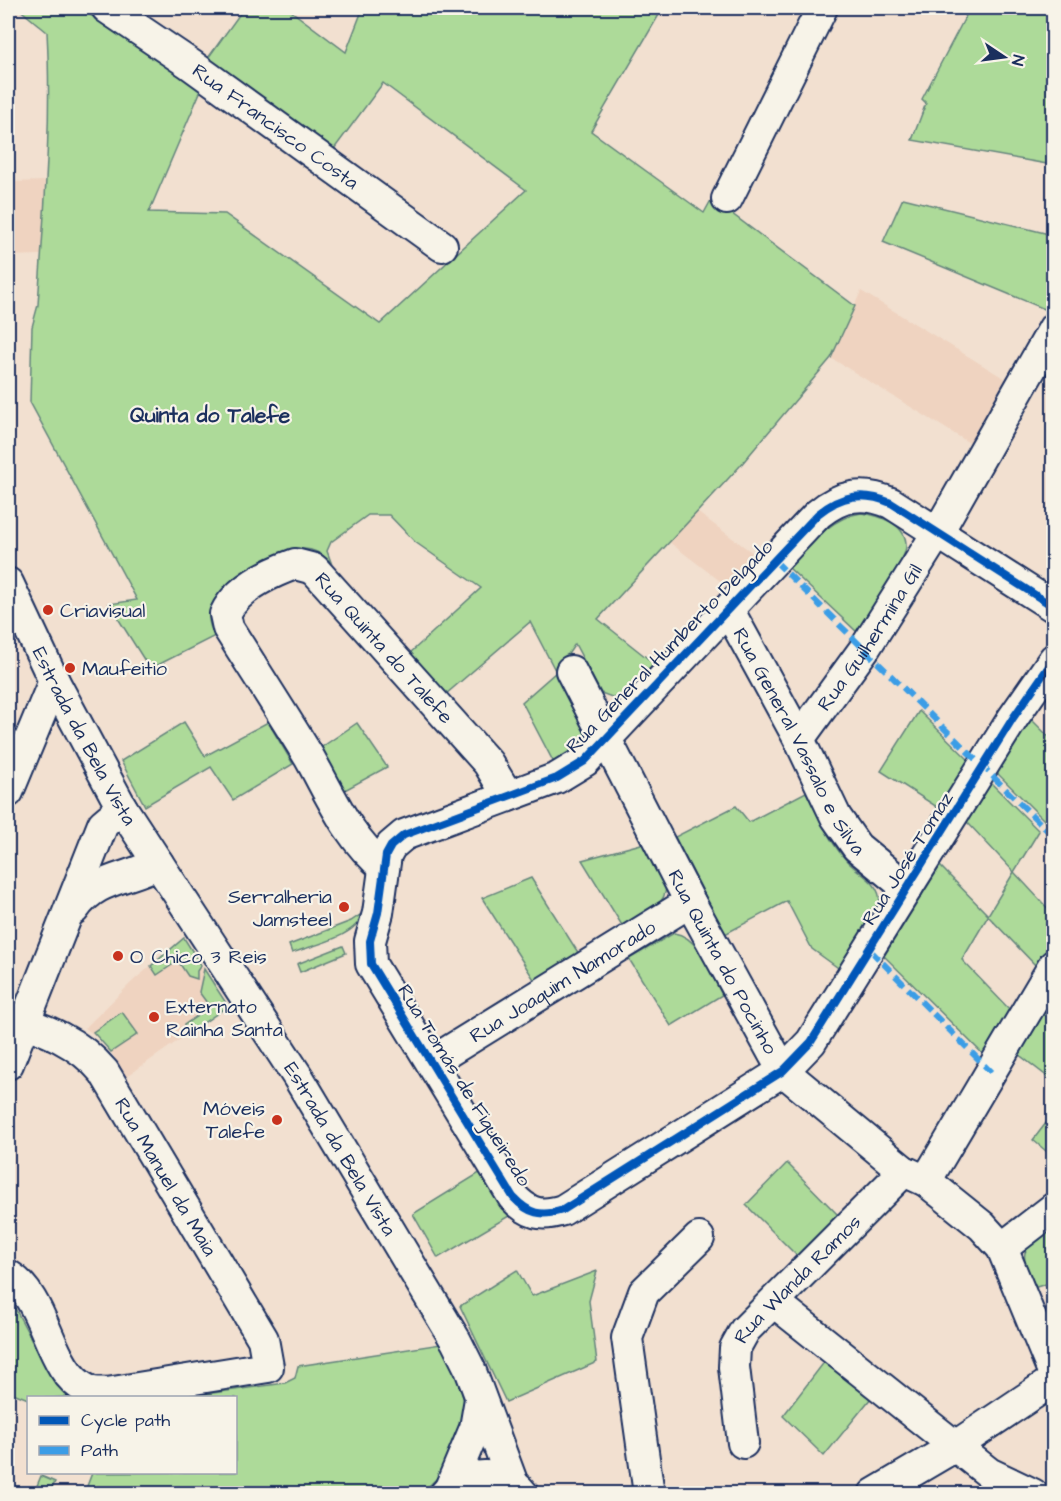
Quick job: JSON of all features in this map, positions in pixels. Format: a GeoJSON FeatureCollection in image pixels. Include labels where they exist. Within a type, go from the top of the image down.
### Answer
{"type":"FeatureCollection","features":[{"type":"Feature","properties":{"kind":"street","name":"Rua Francisco Costa"},"geometry":{"type":"LineString","coordinates":[[107,8],[190,64],[442,246]]}},
{"type":"Feature","properties":{"kind":"street"},"geometry":{"type":"LineString","coordinates":[[726,199],[822,8]]}},
{"type":"Feature","properties":{"kind":"street"},"geometry":{"type":"LineString","coordinates":[[938,532],[1053,328]]}},
{"type":"Feature","properties":{"kind":"street","name":"Rua General Humberto Delgado"},"geometry":{"type":"LineString","coordinates":[[381,896],[384,867],[391,846],[404,835],[557,778],[585,761],[818,514],[833,502],[848,497],[877,497],[938,532],[1053,607]]}},
{"type":"Feature","properties":{"kind":"street","name":"Rua Guilhermina Gil"},"geometry":{"type":"LineString","coordinates":[[799,739],[865,648],[938,532]]}},
{"type":"Feature","properties":{"kind":"street","name":"Rua Quinta do Talefe"},"geometry":{"type":"LineString","coordinates":[[384,867],[359,845],[350,832],[308,756],[228,628],[225,614],[235,598],[244,590],[295,564],[314,569],[488,763],[508,796]]}},
{"type":"Feature","properties":{"kind":"street","name":"Estrada da Bela Vista"},"geometry":{"type":"LineString","coordinates":[[9,589],[54,681],[122,808],[304,1087],[456,1341],[470,1368],[480,1399],[518,1489]]}},
{"type":"Feature","properties":{"kind":"street","name":"Rua General Vassalo e Silva"},"geometry":{"type":"LineString","coordinates":[[729,610],[799,739],[836,817],[857,847],[907,888]]}},
{"type":"Feature","properties":{"kind":"street","name":"Rua José Tomaz"},"geometry":{"type":"LineString","coordinates":[[783,1071],[822,1026],[1053,659]]}},
{"type":"Feature","properties":{"kind":"street","name":"Rua Quinta do Pocinho"},"geometry":{"type":"LineString","coordinates":[[571,671],[690,902],[783,1071],[982,1226],[1002,1248],[1053,1374]]}},
{"type":"Feature","properties":{"kind":"street"},"geometry":{"type":"LineString","coordinates":[[8,792],[54,681]]}},
{"type":"Feature","properties":{"kind":"street"},"geometry":{"type":"LineString","coordinates":[[8,1064],[16,1019],[64,924],[103,824],[122,808]]}},
{"type":"Feature","properties":{"kind":"street"},"geometry":{"type":"LineString","coordinates":[[93,847],[99,869],[112,880]]}},
{"type":"Feature","properties":{"kind":"street"},"geometry":{"type":"LineString","coordinates":[[64,924],[82,898],[98,885],[139,873],[158,863]]}},
{"type":"Feature","properties":{"kind":"street","name":"Rua Tomás de Figueiredo"},"geometry":{"type":"LineString","coordinates":[[381,896],[370,941],[371,964],[433,1061],[513,1197],[534,1214],[548,1215],[563,1210],[783,1071]]}},
{"type":"Feature","properties":{"kind":"street","name":"Rua Joaquim Namorado"},"geometry":{"type":"LineString","coordinates":[[433,1061],[690,902]]}},
{"type":"Feature","properties":{"kind":"street","name":"Rua Wanda Ramos"},"geometry":{"type":"LineString","coordinates":[[743,1443],[734,1367],[735,1348],[745,1329],[915,1176],[1051,976]]}},
{"type":"Feature","properties":{"kind":"street","name":"Rua Manuel da Maia"},"geometry":{"type":"LineString","coordinates":[[8,1275],[28,1294],[64,1366],[75,1381],[89,1391],[106,1393],[268,1368],[263,1339],[104,1072],[90,1056],[73,1043],[16,1019]]}},
{"type":"Feature","properties":{"kind":"street"},"geometry":{"type":"LineString","coordinates":[[1002,1248],[1053,1208]]}},
{"type":"Feature","properties":{"kind":"street"},"geometry":{"type":"LineString","coordinates":[[649,1494],[627,1338],[644,1292],[699,1238]]}},
{"type":"Feature","properties":{"kind":"street"},"geometry":{"type":"LineString","coordinates":[[774,1302],[989,1473],[1034,1494]]}},
{"type":"Feature","properties":{"kind":"street"},"geometry":{"type":"LineString","coordinates":[[874,1494],[954,1447],[1053,1380]]}},
{"type":"Feature","properties":{"kind":"street"},"geometry":{"type":"LineString","coordinates":[[448,1491],[476,1428],[480,1399]]}},
{"type":"Feature","properties":{"kind":"street"},"geometry":{"type":"LineString","coordinates":[[448,1491],[465,1479],[481,1475],[497,1477],[518,1489]]}},
{"type":"Feature","properties":{"kind":"shaded area"},"geometry":{"type":"Polygon","coordinates":[[[47,181],[41,255],[8,256],[8,182],[47,181]]]}},
{"type":"Feature","properties":{"kind":"shaded area"},"geometry":{"type":"Polygon","coordinates":[[[861,291],[1007,380],[971,444],[831,358],[861,291]]]}},
{"type":"Feature","properties":{"kind":"shaded area"},"geometry":{"type":"Polygon","coordinates":[[[697,512],[757,556],[728,587],[669,542],[697,512]]]}},
{"type":"Feature","properties":{"kind":"shaded area","name":"Externato Rainha Santa"},"geometry":{"type":"Polygon","coordinates":[[[184,938],[228,1006],[126,1077],[107,1045],[85,1028],[134,980],[184,938]]]}},
{"type":"Feature","properties":{"kind":"green space"},"geometry":{"type":"Polygon","coordinates":[[[18,8],[80,8],[201,90],[149,212],[225,214],[380,324],[526,190],[383,83],[334,149],[208,58],[244,8],[287,8],[346,52],[363,8],[663,8],[591,131],[704,213],[710,202],[732,214],[855,306],[831,358],[740,466],[598,619],[656,665],[632,690],[617,699],[601,693],[575,644],[556,672],[530,622],[446,694],[410,653],[481,588],[415,542],[389,515],[368,515],[331,542],[327,551],[331,562],[314,551],[306,549],[292,551],[231,585],[213,602],[209,612],[209,623],[215,636],[150,669],[109,604],[137,600],[30,402],[32,327],[38,305],[45,202],[48,134],[47,32],[18,8]]]}},
{"type":"Feature","properties":{"kind":"green space"},"geometry":{"type":"Polygon","coordinates":[[[970,8],[1008,8],[1015,12],[1019,8],[1053,8],[1053,165],[912,140],[926,103],[922,99],[970,8]]]}},
{"type":"Feature","properties":{"kind":"green space"},"geometry":{"type":"Polygon","coordinates":[[[903,198],[1053,235],[1053,298],[1047,310],[883,242],[903,198]]]}},
{"type":"Feature","properties":{"kind":"green space"},"geometry":{"type":"Polygon","coordinates":[[[861,513],[876,516],[897,526],[905,538],[906,546],[900,564],[857,632],[789,568],[821,534],[839,520],[861,513]]]}},
{"type":"Feature","properties":{"kind":"green space"},"geometry":{"type":"Polygon","coordinates":[[[556,672],[589,735],[567,757],[554,763],[522,702],[556,672]]]}},
{"type":"Feature","properties":{"kind":"green space"},"geometry":{"type":"Polygon","coordinates":[[[919,711],[970,761],[940,809],[881,771],[919,711]]]}},
{"type":"Feature","properties":{"kind":"green space"},"geometry":{"type":"Polygon","coordinates":[[[1031,719],[1053,741],[1053,829],[997,773],[1031,719]]]}},
{"type":"Feature","properties":{"kind":"green space"},"geometry":{"type":"Polygon","coordinates":[[[184,722],[205,756],[268,722],[293,764],[233,800],[211,767],[145,806],[121,761],[184,722]]]}},
{"type":"Feature","properties":{"kind":"green space"},"geometry":{"type":"Polygon","coordinates":[[[357,723],[387,767],[343,791],[319,749],[357,723]]]}},
{"type":"Feature","properties":{"kind":"green space"},"geometry":{"type":"Polygon","coordinates":[[[991,783],[1039,831],[1014,872],[967,822],[991,783]]]}},
{"type":"Feature","properties":{"kind":"green space"},"geometry":{"type":"Polygon","coordinates":[[[806,792],[835,845],[847,861],[873,884],[879,895],[880,903],[841,970],[812,949],[787,901],[725,934],[675,837],[736,806],[749,822],[806,792]]]}},
{"type":"Feature","properties":{"kind":"green space"},"geometry":{"type":"Polygon","coordinates":[[[645,843],[666,886],[665,894],[651,911],[623,927],[582,860],[645,843]]]}},
{"type":"Feature","properties":{"kind":"green space"},"geometry":{"type":"Polygon","coordinates":[[[940,866],[988,915],[1014,872],[1053,914],[1054,944],[1039,969],[988,916],[962,960],[1013,1013],[987,1058],[884,956],[940,866]]]}},
{"type":"Feature","properties":{"kind":"green space"},"geometry":{"type":"Polygon","coordinates":[[[531,878],[579,954],[535,981],[482,898],[531,878]]]}},
{"type":"Feature","properties":{"kind":"green space"},"geometry":{"type":"Polygon","coordinates":[[[363,913],[359,921],[343,934],[292,953],[289,945],[351,921],[363,913]]]}},
{"type":"Feature","properties":{"kind":"green space"},"geometry":{"type":"Polygon","coordinates":[[[674,933],[691,941],[703,957],[722,995],[671,1026],[629,959],[674,933]]]}},
{"type":"Feature","properties":{"kind":"green space"},"geometry":{"type":"Polygon","coordinates":[[[184,938],[201,965],[197,971],[197,979],[188,976],[178,961],[157,975],[151,966],[184,938]]]}},
{"type":"Feature","properties":{"kind":"green space"},"geometry":{"type":"Polygon","coordinates":[[[343,946],[346,953],[300,972],[297,964],[343,946]]]}},
{"type":"Feature","properties":{"kind":"green space"},"geometry":{"type":"Polygon","coordinates":[[[204,969],[228,1006],[189,1033],[184,1025],[210,1007],[199,992],[204,969]]]}},
{"type":"Feature","properties":{"kind":"green space"},"geometry":{"type":"Polygon","coordinates":[[[1053,1006],[1053,1081],[1013,1050],[1042,1010],[1053,1006]]]}},
{"type":"Feature","properties":{"kind":"green space"},"geometry":{"type":"Polygon","coordinates":[[[122,1012],[138,1034],[111,1052],[93,1032],[122,1012]]]}},
{"type":"Feature","properties":{"kind":"green space"},"geometry":{"type":"Polygon","coordinates":[[[1053,1114],[1053,1157],[1033,1140],[1053,1114]]]}},
{"type":"Feature","properties":{"kind":"green space"},"geometry":{"type":"Polygon","coordinates":[[[787,1163],[839,1216],[798,1257],[746,1205],[787,1163]]]}},
{"type":"Feature","properties":{"kind":"green space"},"geometry":{"type":"Polygon","coordinates":[[[481,1172],[509,1216],[438,1258],[413,1214],[481,1172]]]}},
{"type":"Feature","properties":{"kind":"green space"},"geometry":{"type":"Polygon","coordinates":[[[1053,1223],[1053,1282],[1033,1288],[1025,1264],[1026,1250],[1053,1223]]]}},
{"type":"Feature","properties":{"kind":"green space"},"geometry":{"type":"Polygon","coordinates":[[[517,1270],[532,1296],[597,1271],[589,1301],[597,1362],[506,1402],[460,1306],[517,1270]]]}},
{"type":"Feature","properties":{"kind":"green space"},"geometry":{"type":"Polygon","coordinates":[[[8,1295],[54,1382],[67,1396],[27,1396],[27,1399],[8,1391],[8,1295]]]}},
{"type":"Feature","properties":{"kind":"green space"},"geometry":{"type":"Polygon","coordinates":[[[441,1344],[457,1376],[467,1411],[440,1475],[422,1493],[84,1494],[92,1474],[237,1474],[237,1396],[191,1396],[285,1383],[295,1378],[298,1366],[441,1344]]]}},
{"type":"Feature","properties":{"kind":"green space"},"geometry":{"type":"Polygon","coordinates":[[[825,1361],[871,1398],[824,1456],[783,1416],[825,1361]]]}},
{"type":"Feature","properties":{"kind":"green space"},"geometry":{"type":"Polygon","coordinates":[[[41,1476],[55,1482],[50,1493],[34,1493],[41,1476]]]}},
{"type":"Feature","properties":{"kind":"marked path"},"geometry":{"type":"LineString","coordinates":[[775,561],[1054,837]]}},
{"type":"Feature","properties":{"kind":"marked path"},"geometry":{"type":"LineString","coordinates":[[870,950],[991,1072]]}},
{"type":"Feature","properties":{"kind":"cycle path"},"geometry":{"type":"LineString","coordinates":[[1054,607],[891,503],[862,496],[844,499],[818,514],[585,761],[557,778],[404,835],[391,846],[386,855],[378,913],[370,941],[371,964],[513,1197],[524,1207],[536,1212],[548,1213],[563,1210],[783,1071],[811,1042],[1013,718],[1054,659]]}},
{"type":"Feature","properties":{"kind":"place","name":"Criavisual"},"geometry":{"type":"Point","coordinates":[48,610]}},
{"type":"Feature","properties":{"kind":"place","name":"Maufeitio"},"geometry":{"type":"Point","coordinates":[70,668]}},
{"type":"Feature","properties":{"kind":"place","name":"Serralheria Jamsteel"},"geometry":{"type":"Point","coordinates":[344,907]}},
{"type":"Feature","properties":{"kind":"place","name":"O Chico 3 Reis"},"geometry":{"type":"Point","coordinates":[118,956]}},
{"type":"Feature","properties":{"kind":"place","name":"Externato Rainha Santa"},"geometry":{"type":"Point","coordinates":[154,1017]}},
{"type":"Feature","properties":{"kind":"place","name":"Móveis Talefe"},"geometry":{"type":"Point","coordinates":[277,1120]}},
{"type":"Feature","properties":{"kind":"district","name":"Quinta do Talefe"},"geometry":{"type":"Point","coordinates":[210,415]}}]}
